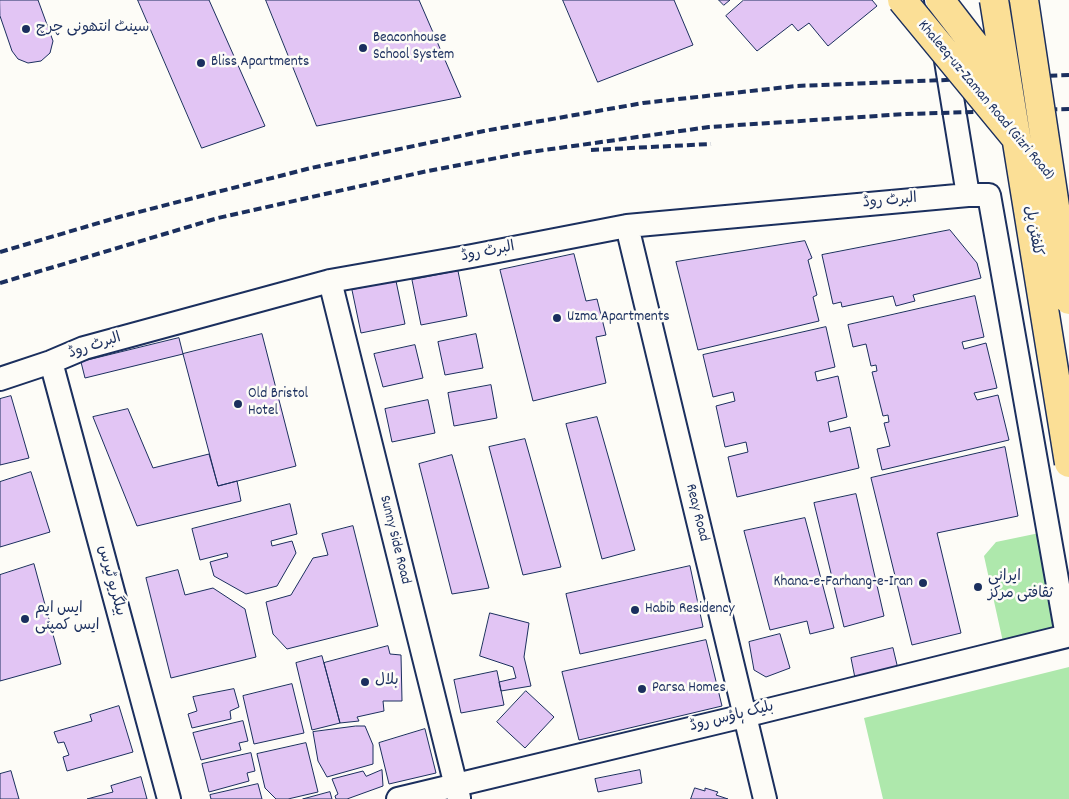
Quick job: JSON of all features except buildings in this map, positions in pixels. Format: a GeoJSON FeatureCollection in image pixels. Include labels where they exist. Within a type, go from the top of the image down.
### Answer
{"type":"FeatureCollection","features":[{"type":"Feature","properties":{"kind":"main road","name":"Khaleeq-uz-Zaman Road (Gizri Road)"},"geometry":{"type":"LineString","coordinates":[[902,0],[1069,201]]}},
{"type":"Feature","properties":{"kind":"main road","name":"Khaleeq-uz-Zaman Road (Gizri Road)"},"geometry":{"type":"LineString","coordinates":[[940,0],[1069,164]]}},
{"type":"Feature","properties":{"kind":"main road","name":"کلفٹن پل"},"geometry":{"type":"LineString","coordinates":[[994,0],[1069,463]]}},
{"type":"Feature","properties":{"kind":"main road","name":"کلفٹن پل"},"geometry":{"type":"LineString","coordinates":[[1024,0],[1069,300]]}},
{"type":"Feature","properties":{"kind":"street"},"geometry":{"type":"LineString","coordinates":[[936,0],[979,195]]}},
{"type":"Feature","properties":{"kind":"street","name":"البرٹ روڈ"},"geometry":{"type":"LineString","coordinates":[[0,379],[51,362],[84,348],[330,281],[627,226],[979,195]]}},
{"type":"Feature","properties":{"kind":"street","name":"بلیک ہاؤس روڈ"},"geometry":{"type":"LineString","coordinates":[[398,799],[458,792],[744,716],[1067,636],[979,195]]}},
{"type":"Feature","properties":{"kind":"street","name":"Reay Road"},"geometry":{"type":"LineString","coordinates":[[627,226],[765,799]]}},
{"type":"Feature","properties":{"kind":"street","name":"Sunny Side Road"},"geometry":{"type":"LineString","coordinates":[[330,281],[458,792]]}},
{"type":"Feature","properties":{"kind":"street","name":"بیلگریو ٹیرس"},"geometry":{"type":"LineString","coordinates":[[51,362],[169,799]]}},
{"type":"Feature","properties":{"kind":"green space"},"geometry":{"type":"Polygon","coordinates":[[[1049,531],[1067,636],[1005,651],[984,556],[996,542],[1049,531]]]}},
{"type":"Feature","properties":{"kind":"green space"},"geometry":{"type":"Polygon","coordinates":[[[1069,667],[1069,799],[883,799],[864,718],[1069,667]]]}},
{"type":"Feature","properties":{"kind":"railway"},"geometry":{"type":"LineString","coordinates":[[0,252],[119,217],[311,168],[484,131],[643,103],[796,86],[1069,75]]}},
{"type":"Feature","properties":{"kind":"railway"},"geometry":{"type":"LineString","coordinates":[[0,283],[218,218],[423,172],[523,153],[709,127],[906,114],[1069,109]]}},
{"type":"Feature","properties":{"kind":"railway"},"geometry":{"type":"LineString","coordinates":[[591,150],[711,144]]}},
{"type":"Feature","properties":{"kind":"place","name":"سینٹ انتھونی چرچ"},"geometry":{"type":"Point","coordinates":[26,29]}},
{"type":"Feature","properties":{"kind":"place","name":"Beaconhouse School System"},"geometry":{"type":"Point","coordinates":[363,48]}},
{"type":"Feature","properties":{"kind":"place","name":"Bliss Apartments"},"geometry":{"type":"Point","coordinates":[201,63]}},
{"type":"Feature","properties":{"kind":"place","name":"Uzma Apartments"},"geometry":{"type":"Point","coordinates":[557,318]}},
{"type":"Feature","properties":{"kind":"place","name":"Old Bristol Hotel"},"geometry":{"type":"Point","coordinates":[238,404]}},
{"type":"Feature","properties":{"kind":"place","name":"Khana-e-Farhang-e-Iran"},"geometry":{"type":"Point","coordinates":[923,583]}},
{"type":"Feature","properties":{"kind":"place","name":"ایرانی ثقافتی مرکز"},"geometry":{"type":"Point","coordinates":[978,587]}},
{"type":"Feature","properties":{"kind":"place","name":"Habib Residency"},"geometry":{"type":"Point","coordinates":[635,610]}},
{"type":"Feature","properties":{"kind":"place","name":"ایس ایم ایس کمپنی"},"geometry":{"type":"Point","coordinates":[25,619]}},
{"type":"Feature","properties":{"kind":"place","name":"بلال"},"geometry":{"type":"Point","coordinates":[365,682]}},
{"type":"Feature","properties":{"kind":"place","name":"Parsa Homes"},"geometry":{"type":"Point","coordinates":[642,689]}}]}
